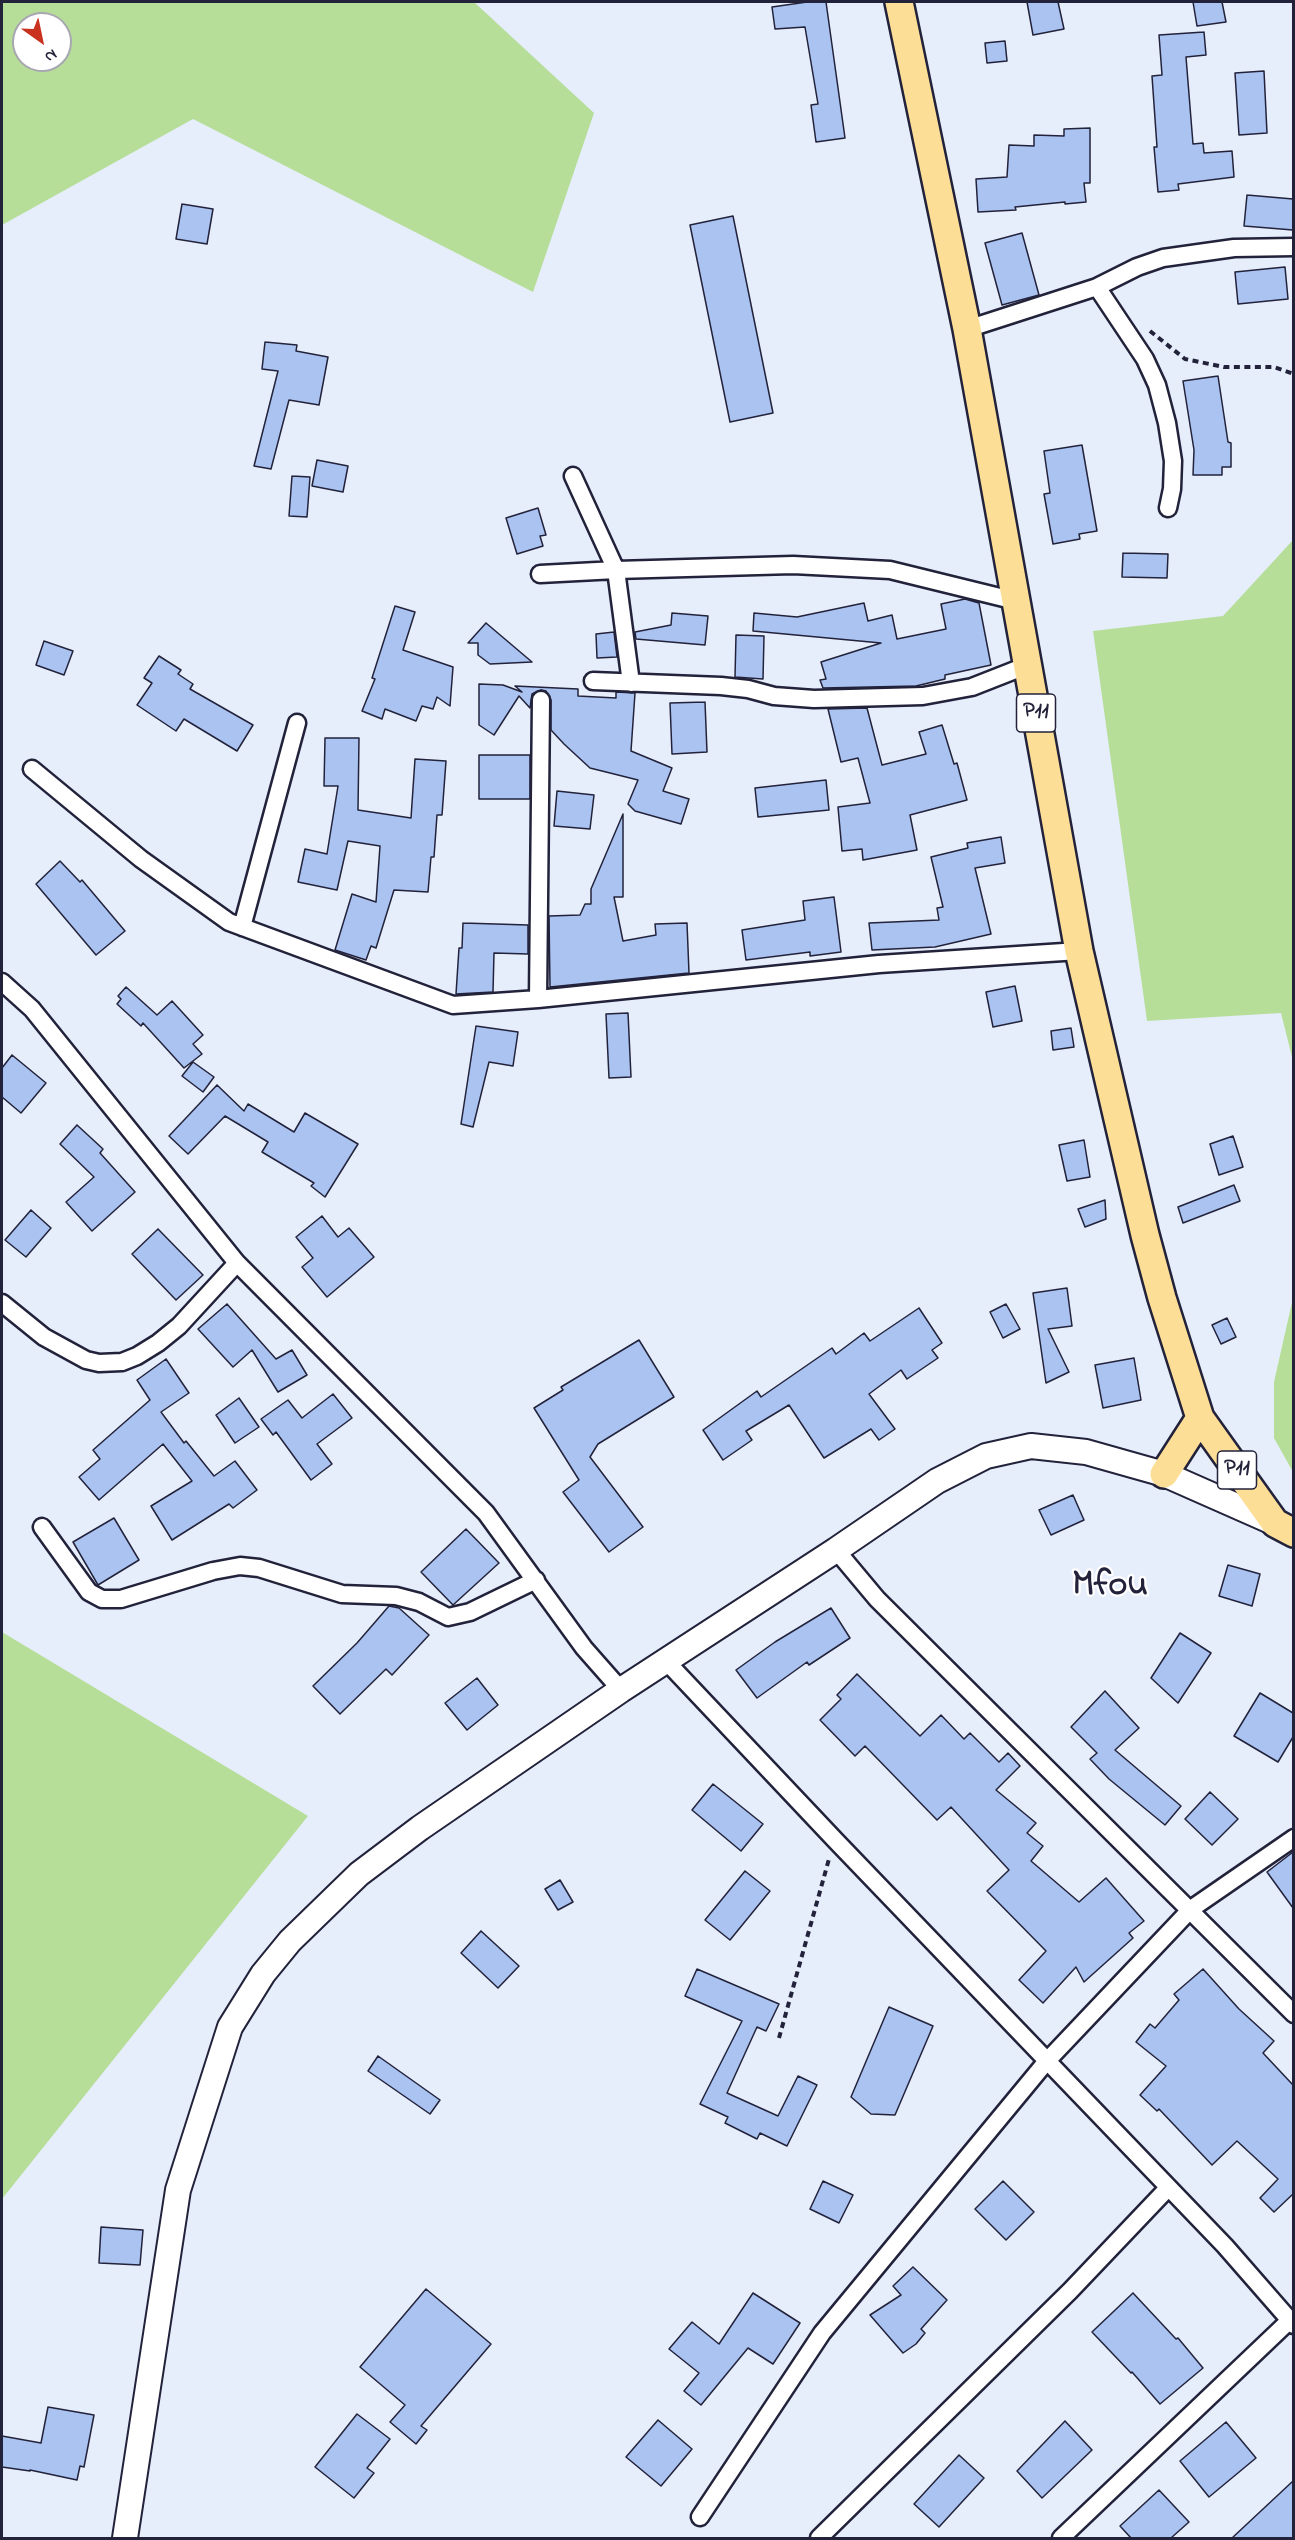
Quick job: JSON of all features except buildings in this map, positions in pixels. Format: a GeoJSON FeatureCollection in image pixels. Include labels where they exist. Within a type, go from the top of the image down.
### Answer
{"type":"FeatureCollection","features":[{"type":"Feature","properties":{"kind":"main road","name":"P11"},"geometry":{"type":"LineString","coordinates":[[899,2],[967,329],[1079,951],[1145,1235],[1162,1298],[1200,1418],[1284,1528]]}},
{"type":"Feature","properties":{"kind":"main road","name":"P11"},"geometry":{"type":"LineString","coordinates":[[1164,1474],[1200,1418]]}},
{"type":"Feature","properties":{"kind":"main road"},"geometry":{"type":"LineString","coordinates":[[126,2538],[178,2190],[230,2027],[262,1974],[290,1941],[359,1874],[420,1828],[621,1690],[836,1550],[937,1481],[986,1456],[1031,1446],[1086,1452],[1164,1474],[1284,1528]]}},
{"type":"Feature","properties":{"kind":"street"},"geometry":{"type":"LineString","coordinates":[[967,329],[1097,287],[1137,267],[1163,258],[1234,248],[1293,247]]}},
{"type":"Feature","properties":{"kind":"street"},"geometry":{"type":"LineString","coordinates":[[1097,287],[1145,359],[1157,385],[1167,423],[1173,460],[1172,489],[1167,508]]}},
{"type":"Feature","properties":{"kind":"street"},"geometry":{"type":"LineString","coordinates":[[573,476],[616,570],[632,683]]}},
{"type":"Feature","properties":{"kind":"street"},"geometry":{"type":"LineString","coordinates":[[540,574],[793,565],[890,570],[1016,601]]}},
{"type":"Feature","properties":{"kind":"street"},"geometry":{"type":"LineString","coordinates":[[592,681],[721,686],[774,696],[814,699],[923,696],[972,687],[1028,665]]}},
{"type":"Feature","properties":{"kind":"street"},"geometry":{"type":"LineString","coordinates":[[538,999],[541,700]]}},
{"type":"Feature","properties":{"kind":"street"},"geometry":{"type":"LineString","coordinates":[[242,927],[297,723]]}},
{"type":"Feature","properties":{"kind":"street"},"geometry":{"type":"LineString","coordinates":[[32,769],[141,859],[229,922],[453,1005],[538,999],[879,964],[1079,951]]}},
{"type":"Feature","properties":{"kind":"street"},"geometry":{"type":"LineString","coordinates":[[2,982],[33,1009],[237,1263],[486,1513],[584,1648],[621,1690]]}},
{"type":"Feature","properties":{"kind":"street"},"geometry":{"type":"LineString","coordinates":[[2,1303],[44,1337],[86,1360],[99,1363],[122,1362],[151,1347],[179,1326],[237,1263]]}},
{"type":"Feature","properties":{"kind":"street"},"geometry":{"type":"LineString","coordinates":[[42,1527],[89,1592],[102,1599],[121,1599],[213,1571],[240,1566],[259,1568],[342,1594],[396,1596],[419,1602],[448,1617],[470,1612],[536,1580]]}},
{"type":"Feature","properties":{"kind":"street"},"geometry":{"type":"LineString","coordinates":[[836,1550],[877,1599],[1191,1909],[1293,2014]]}},
{"type":"Feature","properties":{"kind":"street"},"geometry":{"type":"LineString","coordinates":[[666,1661],[1046,2062],[1225,2246],[1291,2323],[1061,2538]]}},
{"type":"Feature","properties":{"kind":"street"},"geometry":{"type":"LineString","coordinates":[[700,2517],[822,2333],[1046,2062],[1191,1909],[1293,1838]]}},
{"type":"Feature","properties":{"kind":"street"},"geometry":{"type":"LineString","coordinates":[[819,2538],[1070,2291],[1168,2188]]}},
{"type":"Feature","properties":{"kind":"path"},"geometry":{"type":"LineString","coordinates":[[1150,330],[1185,359],[1224,367],[1274,367],[1293,374]]}},
{"type":"Feature","properties":{"kind":"path"},"geometry":{"type":"LineString","coordinates":[[778,2038],[822,1882],[836,1841]]}},
{"type":"Feature","properties":{"kind":"green space"},"geometry":{"type":"Polygon","coordinates":[[[2,2],[474,2],[594,113],[533,292],[193,119],[2,225],[2,2]]]}},
{"type":"Feature","properties":{"kind":"green space"},"geometry":{"type":"Polygon","coordinates":[[[1293,540],[1293,1061],[1281,1013],[1147,1021],[1093,631],[1223,616],[1293,540]]]}},
{"type":"Feature","properties":{"kind":"green space"},"geometry":{"type":"Polygon","coordinates":[[[1293,1298],[1294,1472],[1274,1438],[1274,1382],[1293,1298]]]}},
{"type":"Feature","properties":{"kind":"green space"},"geometry":{"type":"Polygon","coordinates":[[[2,1632],[308,1816],[2,2199],[2,1632]]]}},
{"type":"Feature","properties":{"kind":"district","name":"Mfou"},"geometry":{"type":"Point","coordinates":[1110,1588]}}]}
